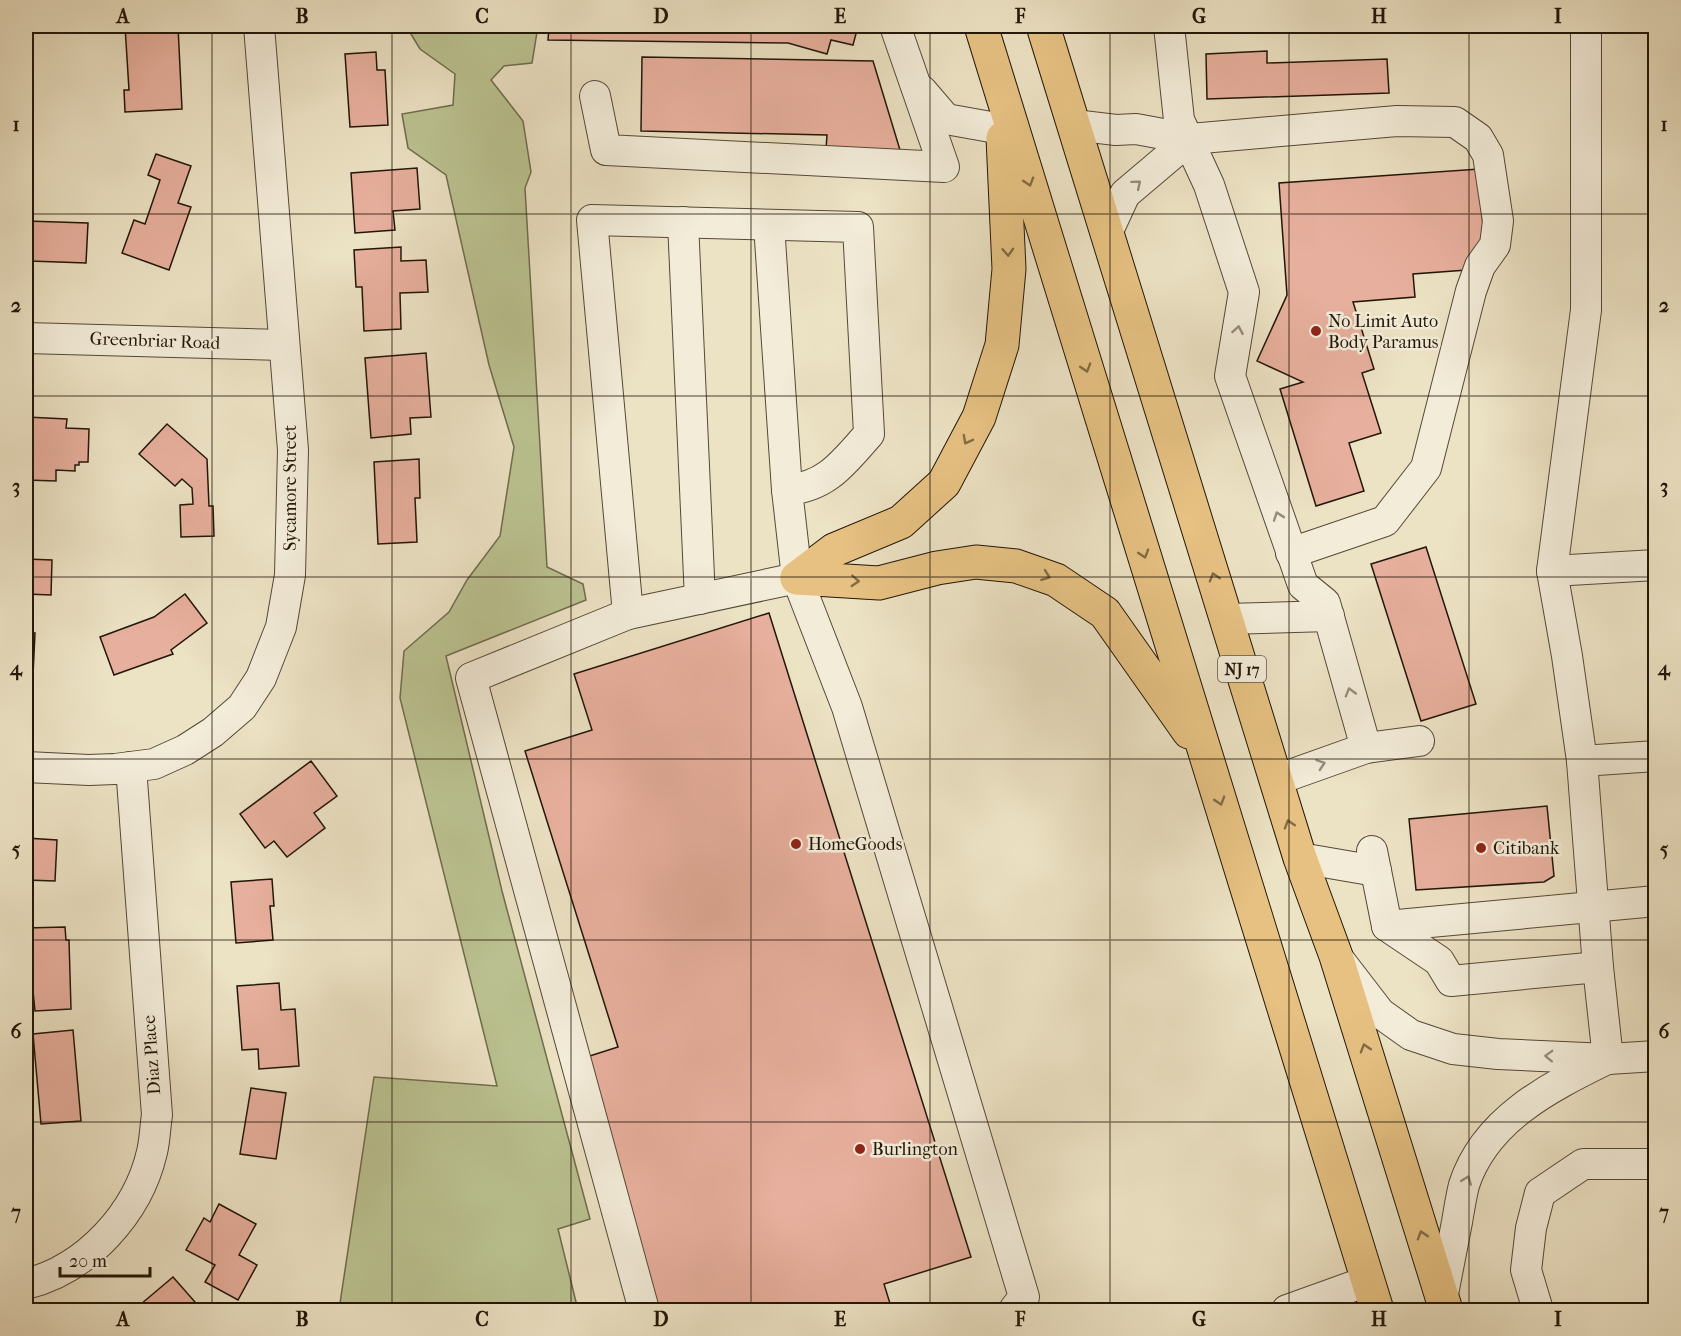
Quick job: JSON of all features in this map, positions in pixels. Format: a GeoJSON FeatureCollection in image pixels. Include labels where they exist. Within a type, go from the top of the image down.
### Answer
{"type":"FeatureCollection","features":[{"type":"Feature","properties":{"kind":"highway"},"geometry":{"type":"LineString","coordinates":[[981,26],[1000,89],[1008,130],[1207,758],[1372,1296]]}},
{"type":"Feature","properties":{"kind":"highway","name":"NJ 17"},"geometry":{"type":"LineString","coordinates":[[1042,26],[1300,858],[1336,956],[1444,1305]]}},
{"type":"Feature","properties":{"kind":"highway"},"geometry":{"type":"LineString","coordinates":[[797,578],[834,550],[902,522],[945,483],[979,417],[1002,345],[1009,269],[1008,130]]}},
{"type":"Feature","properties":{"kind":"highway"},"geometry":{"type":"LineString","coordinates":[[797,578],[879,583],[936,568],[976,562],[1016,566],[1056,580],[1106,613],[1207,758]]}},
{"type":"Feature","properties":{"kind":"street","name":"Sycamore Street"},"geometry":{"type":"LineString","coordinates":[[26,767],[89,770],[130,767],[154,764],[184,750],[213,732],[242,707],[261,678],[281,627],[290,575],[293,450],[259,26]]}},
{"type":"Feature","properties":{"kind":"street"},"geometry":{"type":"LineString","coordinates":[[595,96],[606,150],[944,167],[896,26]]}},
{"type":"Feature","properties":{"kind":"street"},"geometry":{"type":"LineString","coordinates":[[1170,26],[1179,120],[1190,139],[1209,184],[1244,292],[1230,376],[1303,585],[1325,603],[1366,748]]}},
{"type":"Feature","properties":{"kind":"street"},"geometry":{"type":"LineString","coordinates":[[1586,26],[1586,310],[1552,571],[1568,656],[1582,761],[1598,967],[1608,1059]]}},
{"type":"Feature","properties":{"kind":"street"},"geometry":{"type":"LineString","coordinates":[[916,85],[946,119],[1008,130]]}},
{"type":"Feature","properties":{"kind":"street"},"geometry":{"type":"LineString","coordinates":[[1074,125],[1116,130],[1136,129],[1190,139],[1397,121],[1455,122],[1478,138],[1488,155],[1498,221],[1495,245],[1480,266],[1471,291],[1426,468],[1385,521],[1291,553]]}},
{"type":"Feature","properties":{"kind":"street"},"geometry":{"type":"LineString","coordinates":[[1107,233],[1125,194],[1190,139]]}},
{"type":"Feature","properties":{"kind":"street"},"geometry":{"type":"LineString","coordinates":[[628,614],[592,220],[858,227],[869,434],[838,470],[804,489],[787,490]]}},
{"type":"Feature","properties":{"kind":"street"},"geometry":{"type":"LineString","coordinates":[[683,222],[700,599]]}},
{"type":"Feature","properties":{"kind":"street"},"geometry":{"type":"LineString","coordinates":[[769,225],[787,490],[797,578],[847,707],[1024,1297],[1014,1311]]}},
{"type":"Feature","properties":{"kind":"street","name":"Greenbriar Road"},"geometry":{"type":"LineString","coordinates":[[26,338],[284,345]]}},
{"type":"Feature","properties":{"kind":"street"},"geometry":{"type":"LineString","coordinates":[[1552,571],[1656,565]]}},
{"type":"Feature","properties":{"kind":"street"},"geometry":{"type":"LineString","coordinates":[[644,1311],[471,678],[628,614],[797,578]]}},
{"type":"Feature","properties":{"kind":"street"},"geometry":{"type":"LineString","coordinates":[[1227,619],[1329,616]]}},
{"type":"Feature","properties":{"kind":"street"},"geometry":{"type":"LineString","coordinates":[[1276,780],[1366,748],[1419,741]]}},
{"type":"Feature","properties":{"kind":"street"},"geometry":{"type":"LineString","coordinates":[[1582,761],[1656,756]]}},
{"type":"Feature","properties":{"kind":"street","name":"Diaz Place"},"geometry":{"type":"LineString","coordinates":[[26,1284],[68,1266],[96,1246],[121,1218],[140,1186],[152,1152],[157,1115],[130,767]]}},
{"type":"Feature","properties":{"kind":"street"},"geometry":{"type":"LineString","coordinates":[[1300,858],[1374,861],[1388,926],[1439,961],[1451,981],[1598,967]]}},
{"type":"Feature","properties":{"kind":"street"},"geometry":{"type":"LineString","coordinates":[[1388,926],[1593,905],[1656,901]]}},
{"type":"Feature","properties":{"kind":"street"},"geometry":{"type":"LineString","coordinates":[[1336,956],[1380,1013],[1411,1035],[1453,1048],[1498,1054],[1608,1059],[1656,1056]]}},
{"type":"Feature","properties":{"kind":"street"},"geometry":{"type":"LineString","coordinates":[[1444,1305],[1464,1186],[1474,1162],[1491,1136],[1524,1105],[1560,1082],[1608,1059]]}},
{"type":"Feature","properties":{"kind":"street"},"geometry":{"type":"LineString","coordinates":[[1538,1311],[1526,1270],[1531,1228],[1540,1193],[1583,1164],[1656,1164]]}},
{"type":"Feature","properties":{"kind":"street"},"geometry":{"type":"LineString","coordinates":[[1287,1311],[1372,1296]]}},
{"type":"Feature","properties":{"kind":"green space"},"geometry":{"type":"Polygon","coordinates":[[[406,26],[538,26],[532,63],[504,66],[491,80],[523,121],[531,172],[525,188],[547,567],[583,584],[586,600],[446,656],[502,891],[590,1219],[558,1229],[578,1310],[339,1310],[374,1077],[497,1086],[400,698],[404,651],[449,612],[467,580],[500,536],[514,447],[489,365],[446,175],[408,148],[402,114],[453,105],[455,74],[420,49],[406,26]]]}},
{"type":"Feature","properties":{"kind":"building"},"geometry":{"type":"Polygon","coordinates":[[[125,26],[178,26],[182,109],[125,112],[124,90],[129,90],[125,26]]]}},
{"type":"Feature","properties":{"kind":"building"},"geometry":{"type":"Polygon","coordinates":[[[549,26],[858,26],[853,45],[831,40],[827,54],[788,43],[548,40],[549,26]]]}},
{"type":"Feature","properties":{"kind":"building"},"geometry":{"type":"Polygon","coordinates":[[[1267,51],[1267,63],[1387,59],[1389,93],[1207,99],[1206,54],[1267,51]]]}},
{"type":"Feature","properties":{"kind":"building"},"geometry":{"type":"Polygon","coordinates":[[[376,52],[377,70],[385,70],[388,125],[350,127],[345,54],[376,52]]]}},
{"type":"Feature","properties":{"kind":"building"},"geometry":{"type":"Polygon","coordinates":[[[642,57],[873,61],[900,150],[826,149],[827,135],[641,131],[642,57]]]}},
{"type":"Feature","properties":{"kind":"building"},"geometry":{"type":"Polygon","coordinates":[[[156,154],[191,166],[178,203],[191,207],[169,270],[122,253],[134,220],[145,224],[160,180],[148,175],[156,154]]]}},
{"type":"Feature","properties":{"kind":"building"},"geometry":{"type":"Polygon","coordinates":[[[417,168],[420,209],[393,211],[395,230],[355,233],[351,173],[417,168]]]}},
{"type":"Feature","properties":{"kind":"building","name":"No Limit Auto Body Paramus"},"geometry":{"type":"Polygon","coordinates":[[[1479,169],[1484,241],[1467,270],[1413,274],[1415,297],[1353,302],[1374,369],[1362,373],[1381,433],[1349,443],[1364,491],[1316,506],[1280,389],[1303,382],[1257,361],[1287,295],[1279,183],[1479,169]]]}},
{"type":"Feature","properties":{"kind":"building"},"geometry":{"type":"Polygon","coordinates":[[[26,221],[88,223],[86,263],[30,261],[31,253],[26,253],[26,221]]]}},
{"type":"Feature","properties":{"kind":"building"},"geometry":{"type":"Polygon","coordinates":[[[401,247],[401,261],[426,260],[428,292],[400,293],[401,329],[364,331],[362,287],[356,287],[354,250],[401,247]]]}},
{"type":"Feature","properties":{"kind":"building"},"geometry":{"type":"Polygon","coordinates":[[[426,353],[431,417],[410,418],[411,434],[371,438],[365,358],[426,353]]]}},
{"type":"Feature","properties":{"kind":"building"},"geometry":{"type":"Polygon","coordinates":[[[26,417],[67,419],[66,428],[89,429],[88,462],[79,462],[79,465],[75,465],[75,471],[56,470],[56,481],[26,480],[26,417]]]}},
{"type":"Feature","properties":{"kind":"building"},"geometry":{"type":"Polygon","coordinates":[[[167,424],[207,459],[209,506],[213,506],[214,536],[181,537],[180,505],[193,504],[192,488],[182,479],[175,486],[139,454],[167,424]]]}},
{"type":"Feature","properties":{"kind":"building"},"geometry":{"type":"Polygon","coordinates":[[[419,459],[420,498],[415,498],[417,542],[378,544],[374,462],[419,459]]]}},
{"type":"Feature","properties":{"kind":"building"},"geometry":{"type":"Polygon","coordinates":[[[1426,547],[1476,704],[1421,721],[1371,564],[1426,547]]]}},
{"type":"Feature","properties":{"kind":"building"},"geometry":{"type":"Polygon","coordinates":[[[26,559],[52,560],[51,595],[26,594],[26,559]]]}},
{"type":"Feature","properties":{"kind":"building"},"geometry":{"type":"Polygon","coordinates":[[[185,594],[207,623],[171,650],[173,654],[114,675],[100,637],[154,617],[185,594]]]}},
{"type":"Feature","properties":{"kind":"building"},"geometry":{"type":"Polygon","coordinates":[[[769,613],[971,1257],[884,1284],[892,1310],[655,1310],[577,1060],[618,1047],[525,751],[592,730],[574,674],[769,613]]]}},
{"type":"Feature","properties":{"kind":"building"},"geometry":{"type":"Polygon","coordinates":[[[26,633],[35,633],[33,675],[26,674],[26,633]]]}},
{"type":"Feature","properties":{"kind":"building"},"geometry":{"type":"Polygon","coordinates":[[[311,761],[337,796],[314,813],[325,828],[287,857],[274,841],[265,848],[240,814],[311,761]]]}},
{"type":"Feature","properties":{"kind":"building","name":"Citibank"},"geometry":{"type":"Polygon","coordinates":[[[1547,806],[1554,876],[1544,882],[1416,890],[1409,819],[1547,806]]]}},
{"type":"Feature","properties":{"kind":"building"},"geometry":{"type":"Polygon","coordinates":[[[26,838],[57,840],[55,881],[26,880],[26,838]]]}},
{"type":"Feature","properties":{"kind":"building"},"geometry":{"type":"Polygon","coordinates":[[[272,879],[274,906],[270,906],[273,940],[236,943],[231,882],[272,879]]]}},
{"type":"Feature","properties":{"kind":"building"},"geometry":{"type":"Polygon","coordinates":[[[65,927],[66,940],[69,940],[71,1009],[35,1011],[33,991],[26,991],[26,928],[65,927]]]}},
{"type":"Feature","properties":{"kind":"building"},"geometry":{"type":"Polygon","coordinates":[[[279,983],[281,1010],[295,1009],[299,1066],[259,1069],[258,1049],[242,1050],[237,986],[279,983]]]}},
{"type":"Feature","properties":{"kind":"building"},"geometry":{"type":"Polygon","coordinates":[[[73,1030],[81,1121],[41,1124],[33,1034],[73,1030]]]}},
{"type":"Feature","properties":{"kind":"building"},"geometry":{"type":"Polygon","coordinates":[[[251,1088],[286,1093],[276,1159],[240,1154],[251,1088]]]}},
{"type":"Feature","properties":{"kind":"building"},"geometry":{"type":"Polygon","coordinates":[[[219,1204],[256,1224],[239,1255],[257,1265],[238,1300],[205,1282],[215,1265],[186,1250],[204,1218],[210,1222],[219,1204]]]}},
{"type":"Feature","properties":{"kind":"building"},"geometry":{"type":"Polygon","coordinates":[[[173,1277],[202,1310],[134,1310],[173,1277]]]}},
{"type":"Feature","properties":{"kind":"place","name":"No Limit Auto Body Paramus"},"geometry":{"type":"Point","coordinates":[1316,331]}},
{"type":"Feature","properties":{"kind":"place","name":"HomeGoods"},"geometry":{"type":"Point","coordinates":[796,844]}},
{"type":"Feature","properties":{"kind":"place","name":"Citibank"},"geometry":{"type":"Point","coordinates":[1481,848]}},
{"type":"Feature","properties":{"kind":"place","name":"Burlington"},"geometry":{"type":"Point","coordinates":[860,1149]}}]}
